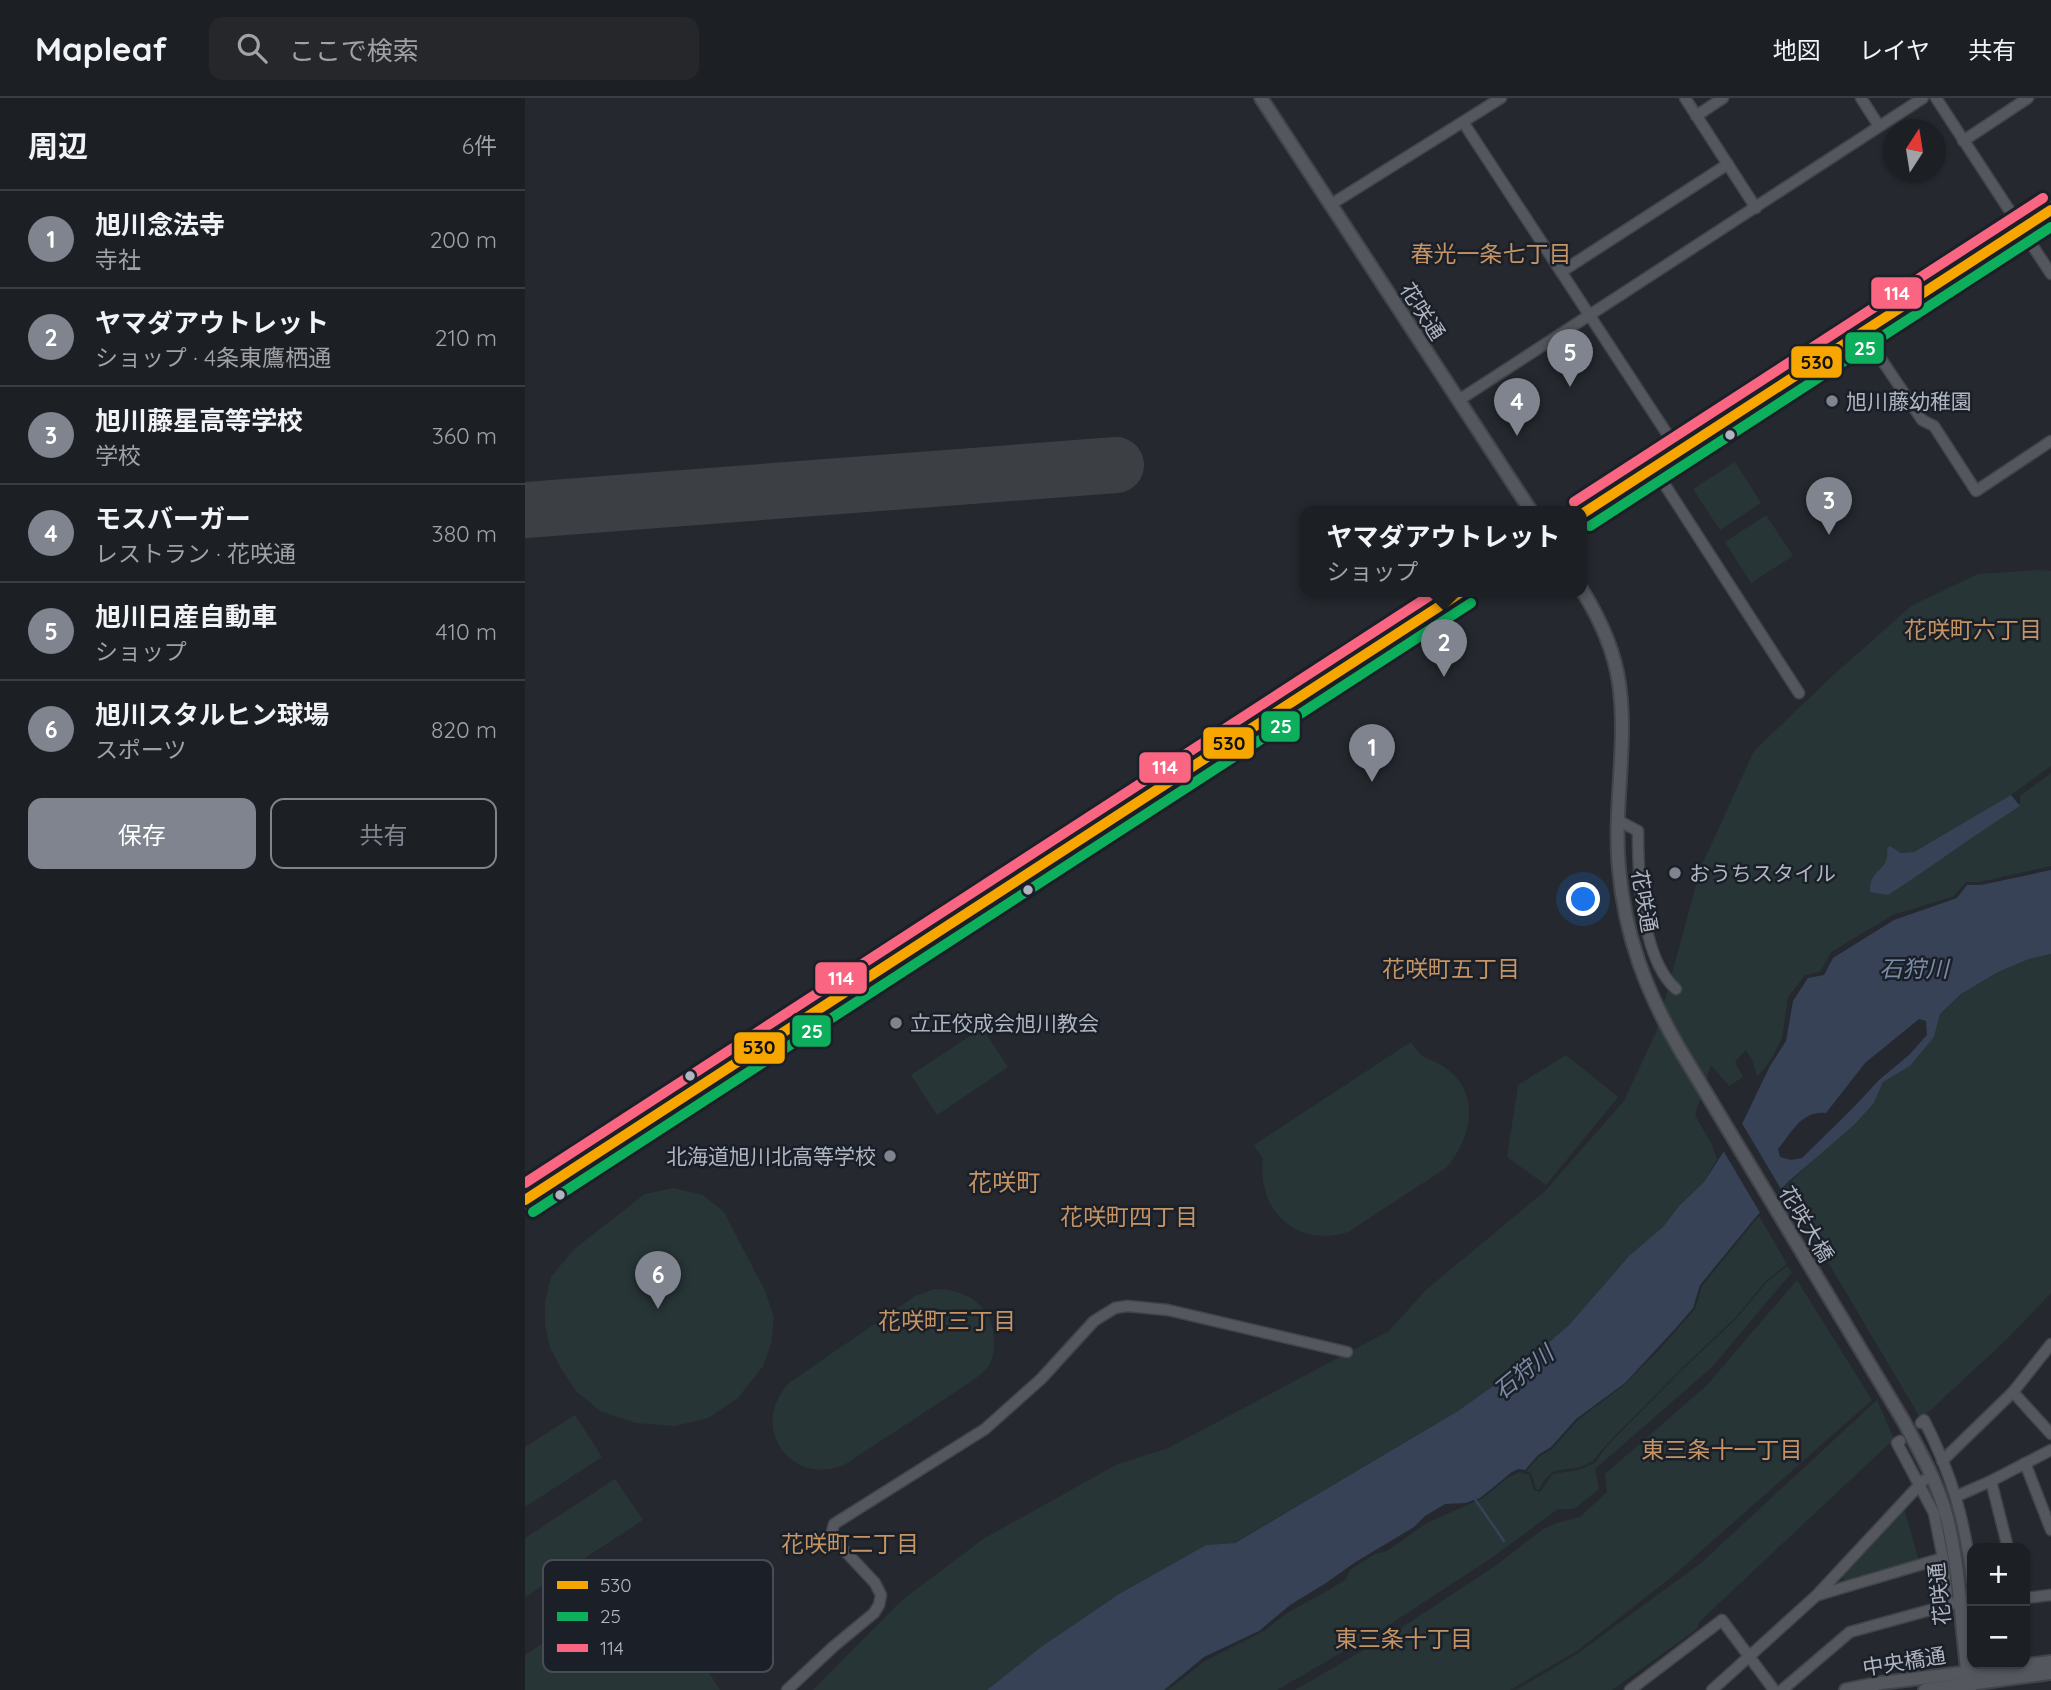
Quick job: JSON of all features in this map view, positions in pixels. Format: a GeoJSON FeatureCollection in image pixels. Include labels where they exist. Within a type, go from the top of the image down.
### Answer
{"type":"FeatureCollection","features":[{"type":"Feature","properties":{"kind":"highway"},"geometry":{"type":"LineString","coordinates":[[1587,511],[2051,210]]}},
{"type":"Feature","properties":{"kind":"highway"},"geometry":{"type":"LineString","coordinates":[[525,1200],[1454,597]]}},
{"type":"Feature","properties":{"kind":"street","name":"花咲通"},"geometry":{"type":"LineString","coordinates":[[1261,98],[1528,506]]}},
{"type":"Feature","properties":{"kind":"street"},"geometry":{"type":"LineString","coordinates":[[1330,205],[1501,98]]}},
{"type":"Feature","properties":{"kind":"street"},"geometry":{"type":"LineString","coordinates":[[1685,98],[1756,208]]}},
{"type":"Feature","properties":{"kind":"street"},"geometry":{"type":"LineString","coordinates":[[1696,116],[1723,98]]}},
{"type":"Feature","properties":{"kind":"street"},"geometry":{"type":"LineString","coordinates":[[1861,98],[1879,126]]}},
{"type":"Feature","properties":{"kind":"street"},"geometry":{"type":"LineString","coordinates":[[1458,400],[1923,98]]}},
{"type":"Feature","properties":{"kind":"street"},"geometry":{"type":"LineString","coordinates":[[1936,98],[2051,274]]}},
{"type":"Feature","properties":{"kind":"street"},"geometry":{"type":"LineString","coordinates":[[1963,141],[2028,98]]}},
{"type":"Feature","properties":{"kind":"street"},"geometry":{"type":"LineString","coordinates":[[1463,122],[1679,452]]}},
{"type":"Feature","properties":{"kind":"street"},"geometry":{"type":"LineString","coordinates":[[1561,272],[1728,164]]}},
{"type":"Feature","properties":{"kind":"street"},"geometry":{"type":"LineString","coordinates":[[1863,332],[1922,420],[1934,426],[1976,491],[2051,441]]}},
{"type":"Feature","properties":{"kind":"street"},"geometry":{"type":"LineString","coordinates":[[1654,468],[1798,693]]}},
{"type":"Feature","properties":{"kind":"street","name":"花咲通"},"geometry":{"type":"LineString","coordinates":[[1586,597],[1605,634],[1619,683],[1621,712],[1617,820],[1620,879],[1634,949],[1649,992],[1679,1048]]}},
{"type":"Feature","properties":{"kind":"street"},"geometry":{"type":"LineString","coordinates":[[1617,820],[1637,831],[1638,875],[1644,918],[1659,968],[1676,989]]}},
{"type":"Feature","properties":{"kind":"street","name":"花咲大橋"},"geometry":{"type":"LineString","coordinates":[[1679,1048],[1903,1420]]}},
{"type":"Feature","properties":{"kind":"street"},"geometry":{"type":"LineString","coordinates":[[787,1690],[833,1647],[874,1614],[879,1605],[881,1595],[875,1583],[831,1536],[834,1524],[995,1421],[1041,1379],[1105,1312],[1127,1306],[1168,1310],[1347,1352]]}},
{"type":"Feature","properties":{"kind":"street"},"geometry":{"type":"LineString","coordinates":[[1942,1461],[2013,1392],[2051,1344]]}},
{"type":"Feature","properties":{"kind":"street"},"geometry":{"type":"LineString","coordinates":[[2013,1392],[2051,1434]]}},
{"type":"Feature","properties":{"kind":"street","name":"花咲通"},"geometry":{"type":"LineString","coordinates":[[1903,1420],[1929,1469],[1946,1517],[1954,1555],[1969,1682]]}},
{"type":"Feature","properties":{"kind":"street"},"geometry":{"type":"LineString","coordinates":[[1921,1423],[1924,1420],[1957,1496],[1967,1543]]}},
{"type":"Feature","properties":{"kind":"street"},"geometry":{"type":"LineString","coordinates":[[1782,1690],[1850,1632],[1959,1604],[1943,1558],[1934,1513],[1922,1482],[1897,1443],[1900,1441]]}},
{"type":"Feature","properties":{"kind":"street"},"geometry":{"type":"LineString","coordinates":[[1957,1496],[2051,1450]]}},
{"type":"Feature","properties":{"kind":"street"},"geometry":{"type":"LineString","coordinates":[[2025,1463],[2051,1530]]}},
{"type":"Feature","properties":{"kind":"street"},"geometry":{"type":"LineString","coordinates":[[1991,1481],[2006,1543]]}},
{"type":"Feature","properties":{"kind":"street"},"geometry":{"type":"LineString","coordinates":[[1712,1690],[1818,1595],[1922,1482]]}},
{"type":"Feature","properties":{"kind":"street"},"geometry":{"type":"LineString","coordinates":[[1818,1595],[1943,1558]]}},
{"type":"Feature","properties":{"kind":"street"},"geometry":{"type":"LineString","coordinates":[[2030,1597],[2051,1595]]}},
{"type":"Feature","properties":{"kind":"street"},"geometry":{"type":"LineString","coordinates":[[1630,1690],[1722,1620],[1775,1690]]}},
{"type":"Feature","properties":{"kind":"street","name":"中央橋通"},"geometry":{"type":"LineString","coordinates":[[1846,1690],[1881,1683],[1969,1682],[2051,1662]]}},
{"type":"Feature","properties":{"kind":"street","name":"中央橋通"},"geometry":{"type":"LineString","coordinates":[[1925,1690],[2051,1672]]}},
{"type":"Feature","properties":{"kind":"shaded area"},"geometry":{"type":"Polygon","coordinates":[[[1735,462],[1761,503],[1720,530],[1693,489],[1735,462]]]}},
{"type":"Feature","properties":{"kind":"shaded area"},"geometry":{"type":"Polygon","coordinates":[[[1766,515],[1793,556],[1751,583],[1725,542],[1766,515]]]}},
{"type":"Feature","properties":{"kind":"shaded area"},"geometry":{"type":"Polygon","coordinates":[[[2051,571],[2051,766],[2011,795],[1914,852],[1900,853],[1890,846],[1887,848],[1886,862],[1873,878],[1870,892],[2020,806],[2020,796],[2051,773],[2051,866],[1980,882],[1966,882],[1954,896],[1893,915],[1831,952],[1820,972],[1805,975],[1788,997],[1782,1038],[1771,1060],[1757,1077],[1746,1050],[1735,1062],[1743,1077],[1729,1086],[1711,1065],[1695,1115],[1717,1159],[1704,1182],[1679,1206],[1663,1227],[1630,1255],[1569,1325],[1524,1364],[1458,1411],[1234,1543],[1206,1545],[1119,1594],[1041,1647],[987,1690],[813,1690],[901,1601],[983,1539],[1116,1465],[1168,1448],[1389,1331],[1427,1289],[1545,1191],[1624,1101],[1656,1032],[1701,867],[1754,751],[1911,606],[1978,574],[2051,571]]]}},
{"type":"Feature","properties":{"kind":"shaded area"},"geometry":{"type":"Polygon","coordinates":[[[2051,954],[2051,1293],[2007,1339],[1921,1419],[1784,1188],[1855,1124],[1874,1103],[1883,1082],[1910,1066],[1934,1037],[1940,1014],[1961,994],[1998,972],[2029,959],[2051,954]]]}},
{"type":"Feature","properties":{"kind":"shaded area"},"geometry":{"type":"Polygon","coordinates":[[[982,1028],[1008,1067],[937,1115],[911,1075],[982,1028]]]}},
{"type":"Feature","properties":{"kind":"shaded area"},"geometry":{"type":"Polygon","coordinates":[[[1411,1042],[1422,1056],[1444,1067],[1456,1077],[1464,1089],[1469,1116],[1467,1130],[1455,1156],[1446,1168],[1348,1232],[1329,1236],[1312,1235],[1297,1230],[1284,1221],[1266,1194],[1263,1159],[1254,1145],[1411,1042]]]}},
{"type":"Feature","properties":{"kind":"shaded area"},"geometry":{"type":"Polygon","coordinates":[[[1566,1055],[1618,1097],[1546,1185],[1507,1157],[1518,1085],[1566,1055]]]}},
{"type":"Feature","properties":{"kind":"shaded area"},"geometry":{"type":"Polygon","coordinates":[[[673,1188],[703,1195],[724,1212],[765,1291],[774,1317],[771,1344],[763,1366],[737,1399],[708,1418],[675,1426],[636,1423],[600,1411],[576,1391],[562,1370],[550,1348],[545,1324],[545,1301],[551,1277],[573,1250],[645,1194],[673,1188]]]}},
{"type":"Feature","properties":{"kind":"shaded area"},"geometry":{"type":"Polygon","coordinates":[[[1759,1216],[1787,1264],[1765,1282],[1736,1317],[1681,1369],[1593,1461],[1580,1467],[1554,1471],[1544,1480],[1539,1490],[1536,1489],[1531,1473],[1526,1471],[1540,1456],[1551,1450],[1578,1420],[1624,1385],[1659,1350],[1695,1309],[1702,1286],[1759,1216]]]}},
{"type":"Feature","properties":{"kind":"shaded area"},"geometry":{"type":"Polygon","coordinates":[[[1787,1266],[1792,1272],[1712,1367],[1595,1469],[1599,1489],[1574,1509],[1558,1509],[1490,1559],[1381,1630],[1277,1690],[1168,1690],[1205,1661],[1264,1631],[1287,1613],[1346,1579],[1350,1570],[1375,1554],[1387,1551],[1427,1523],[1483,1498],[1509,1477],[1520,1472],[1529,1475],[1534,1490],[1540,1492],[1553,1474],[1579,1470],[1595,1463],[1607,1446],[1737,1318],[1766,1283],[1787,1266]]]}},
{"type":"Feature","properties":{"kind":"shaded area"},"geometry":{"type":"Polygon","coordinates":[[[1797,1280],[1872,1400],[1674,1575],[1577,1651],[1510,1690],[1295,1690],[1398,1630],[1495,1566],[1543,1529],[1580,1517],[1607,1492],[1605,1474],[1707,1385],[1797,1280]]]}},
{"type":"Feature","properties":{"kind":"shaded area"},"geometry":{"type":"Polygon","coordinates":[[[935,1289],[967,1296],[983,1308],[989,1317],[994,1345],[992,1359],[987,1368],[969,1383],[844,1465],[824,1470],[807,1468],[792,1460],[781,1448],[774,1434],[773,1417],[777,1400],[789,1383],[915,1296],[935,1289]]]}},
{"type":"Feature","properties":{"kind":"shaded area"},"geometry":{"type":"Polygon","coordinates":[[[1877,1400],[1894,1439],[1699,1622],[1697,1629],[1612,1690],[1516,1690],[1577,1654],[1701,1563],[1877,1400]]]}},
{"type":"Feature","properties":{"kind":"shaded area"},"geometry":{"type":"Polygon","coordinates":[[[575,1415],[602,1457],[525,1507],[525,1447],[575,1415]]]}},
{"type":"Feature","properties":{"kind":"shaded area"},"geometry":{"type":"Polygon","coordinates":[[[615,1479],[643,1520],[582,1560],[543,1560],[543,1585],[525,1597],[525,1538],[615,1479]]]}},
{"type":"Feature","properties":{"kind":"shaded area"},"geometry":{"type":"Polygon","coordinates":[[[1904,1508],[1919,1561],[1845,1582],[1842,1576],[1904,1508]]]}},
{"type":"Feature","properties":{"kind":"shaded area"},"geometry":{"type":"Polygon","coordinates":[[[543,1643],[543,1672],[708,1672],[720,1690],[525,1690],[525,1655],[543,1643]]]}},
{"type":"Feature","properties":{"kind":"water"},"geometry":{"type":"Polygon","coordinates":[[[2011,795],[2020,806],[1888,895],[1870,892],[1873,878],[1885,862],[1887,848],[1890,846],[1901,853],[1914,852],[2011,795]]]}},
{"type":"Feature","properties":{"kind":"water","name":"石狩川"},"geometry":{"type":"Polygon","coordinates":[[[2051,870],[2051,954],[2029,959],[1998,972],[1961,994],[1940,1014],[1934,1037],[1910,1066],[1883,1082],[1874,1103],[1855,1124],[1788,1182],[1755,1218],[1700,1285],[1693,1308],[1674,1330],[1625,1383],[1576,1419],[1551,1447],[1538,1455],[1525,1470],[1512,1472],[1480,1498],[1465,1503],[1445,1504],[1425,1516],[1414,1527],[1290,1605],[1259,1631],[1204,1657],[1164,1690],[987,1690],[1041,1647],[1119,1594],[1206,1545],[1235,1543],[1458,1411],[1524,1364],[1569,1325],[1630,1255],[1663,1227],[1679,1206],[1704,1182],[1743,1122],[1770,1066],[1786,1041],[1793,1001],[1808,978],[1824,975],[1833,958],[1894,920],[1957,898],[1967,885],[1981,885],[2051,870]],[[1919,1019],[1865,1063],[1826,1113],[1810,1115],[1798,1124],[1778,1149],[1780,1157],[1791,1160],[1802,1158],[1879,1080],[1909,1055],[1927,1035],[1926,1021],[1919,1019]]]}},
{"type":"Feature","properties":{"kind":"pier"},"geometry":{"type":"Polygon","coordinates":[[[1740,1120],[1784,1194],[1762,1216],[1721,1147],[1740,1120]]]}},
{"type":"Feature","properties":{"kind":"waterway"},"geometry":{"type":"LineString","coordinates":[[1474,1498],[1504,1541]]}},
{"type":"Feature","properties":{"kind":"runway"},"geometry":{"type":"LineString","coordinates":[[525,510],[1116,465]]}},
{"type":"Feature","properties":{"kind":"transit line","name":"114"},"geometry":{"type":"LineString","coordinates":[[1574,502],[2043,198]]}},
{"type":"Feature","properties":{"kind":"transit line","name":"530"},"geometry":{"type":"LineString","coordinates":[[1587,511],[2051,210]]}},
{"type":"Feature","properties":{"kind":"transit line","name":"25"},"geometry":{"type":"LineString","coordinates":[[1590,526],[2051,227]]}},
{"type":"Feature","properties":{"kind":"transit line","name":"114"},"geometry":{"type":"LineString","coordinates":[[525,1183],[1428,597]]}},
{"type":"Feature","properties":{"kind":"transit line","name":"530"},"geometry":{"type":"LineString","coordinates":[[525,1200],[1454,597]]}},
{"type":"Feature","properties":{"kind":"transit line","name":"25"},"geometry":{"type":"LineString","coordinates":[[533,1212],[1471,603]]}},
{"type":"Feature","properties":{"kind":"place","name":"旭川日産自動車"},"geometry":{"type":"Point","coordinates":[1570,387]}},
{"type":"Feature","properties":{"kind":"place","name":"旭川藤幼稚園"},"geometry":{"type":"Point","coordinates":[1832,401]}},
{"type":"Feature","properties":{"kind":"place","name":"モスバーガー"},"geometry":{"type":"Point","coordinates":[1517,436]}},
{"type":"Feature","properties":{"kind":"place","name":"旭川藤星高等学校"},"geometry":{"type":"Point","coordinates":[1829,535]}},
{"type":"Feature","properties":{"kind":"place","name":"ヤマダアウトレット"},"geometry":{"type":"Point","coordinates":[1444,677]}},
{"type":"Feature","properties":{"kind":"place","name":"旭川念法寺"},"geometry":{"type":"Point","coordinates":[1372,782]}},
{"type":"Feature","properties":{"kind":"place","name":"おうちスタイル"},"geometry":{"type":"Point","coordinates":[1675,873]}},
{"type":"Feature","properties":{"kind":"place","name":"立正佼成会旭川教会"},"geometry":{"type":"Point","coordinates":[896,1023]}},
{"type":"Feature","properties":{"kind":"place","name":"北海道旭川北高等学校"},"geometry":{"type":"Point","coordinates":[890,1156]}},
{"type":"Feature","properties":{"kind":"place","name":"旭川スタルヒン球場"},"geometry":{"type":"Point","coordinates":[658,1309]}},
{"type":"Feature","properties":{"kind":"district","name":"春光一条七丁目"},"geometry":{"type":"Point","coordinates":[1491,253]}},
{"type":"Feature","properties":{"kind":"district","name":"花咲町六丁目"},"geometry":{"type":"Point","coordinates":[1973,629]}},
{"type":"Feature","properties":{"kind":"district","name":"花咲町五丁目"},"geometry":{"type":"Point","coordinates":[1451,968]}},
{"type":"Feature","properties":{"kind":"district","name":"花咲町"},"geometry":{"type":"Point","coordinates":[1004,1182]}},
{"type":"Feature","properties":{"kind":"district","name":"花咲町四丁目"},"geometry":{"type":"Point","coordinates":[1129,1216]}},
{"type":"Feature","properties":{"kind":"district","name":"花咲町三丁目"},"geometry":{"type":"Point","coordinates":[947,1320]}},
{"type":"Feature","properties":{"kind":"district","name":"東三条十一丁目"},"geometry":{"type":"Point","coordinates":[1722,1449]}},
{"type":"Feature","properties":{"kind":"district","name":"花咲町二丁目"},"geometry":{"type":"Point","coordinates":[850,1543]}},
{"type":"Feature","properties":{"kind":"district","name":"東三条十丁目"},"geometry":{"type":"Point","coordinates":[1404,1638]}}]}
